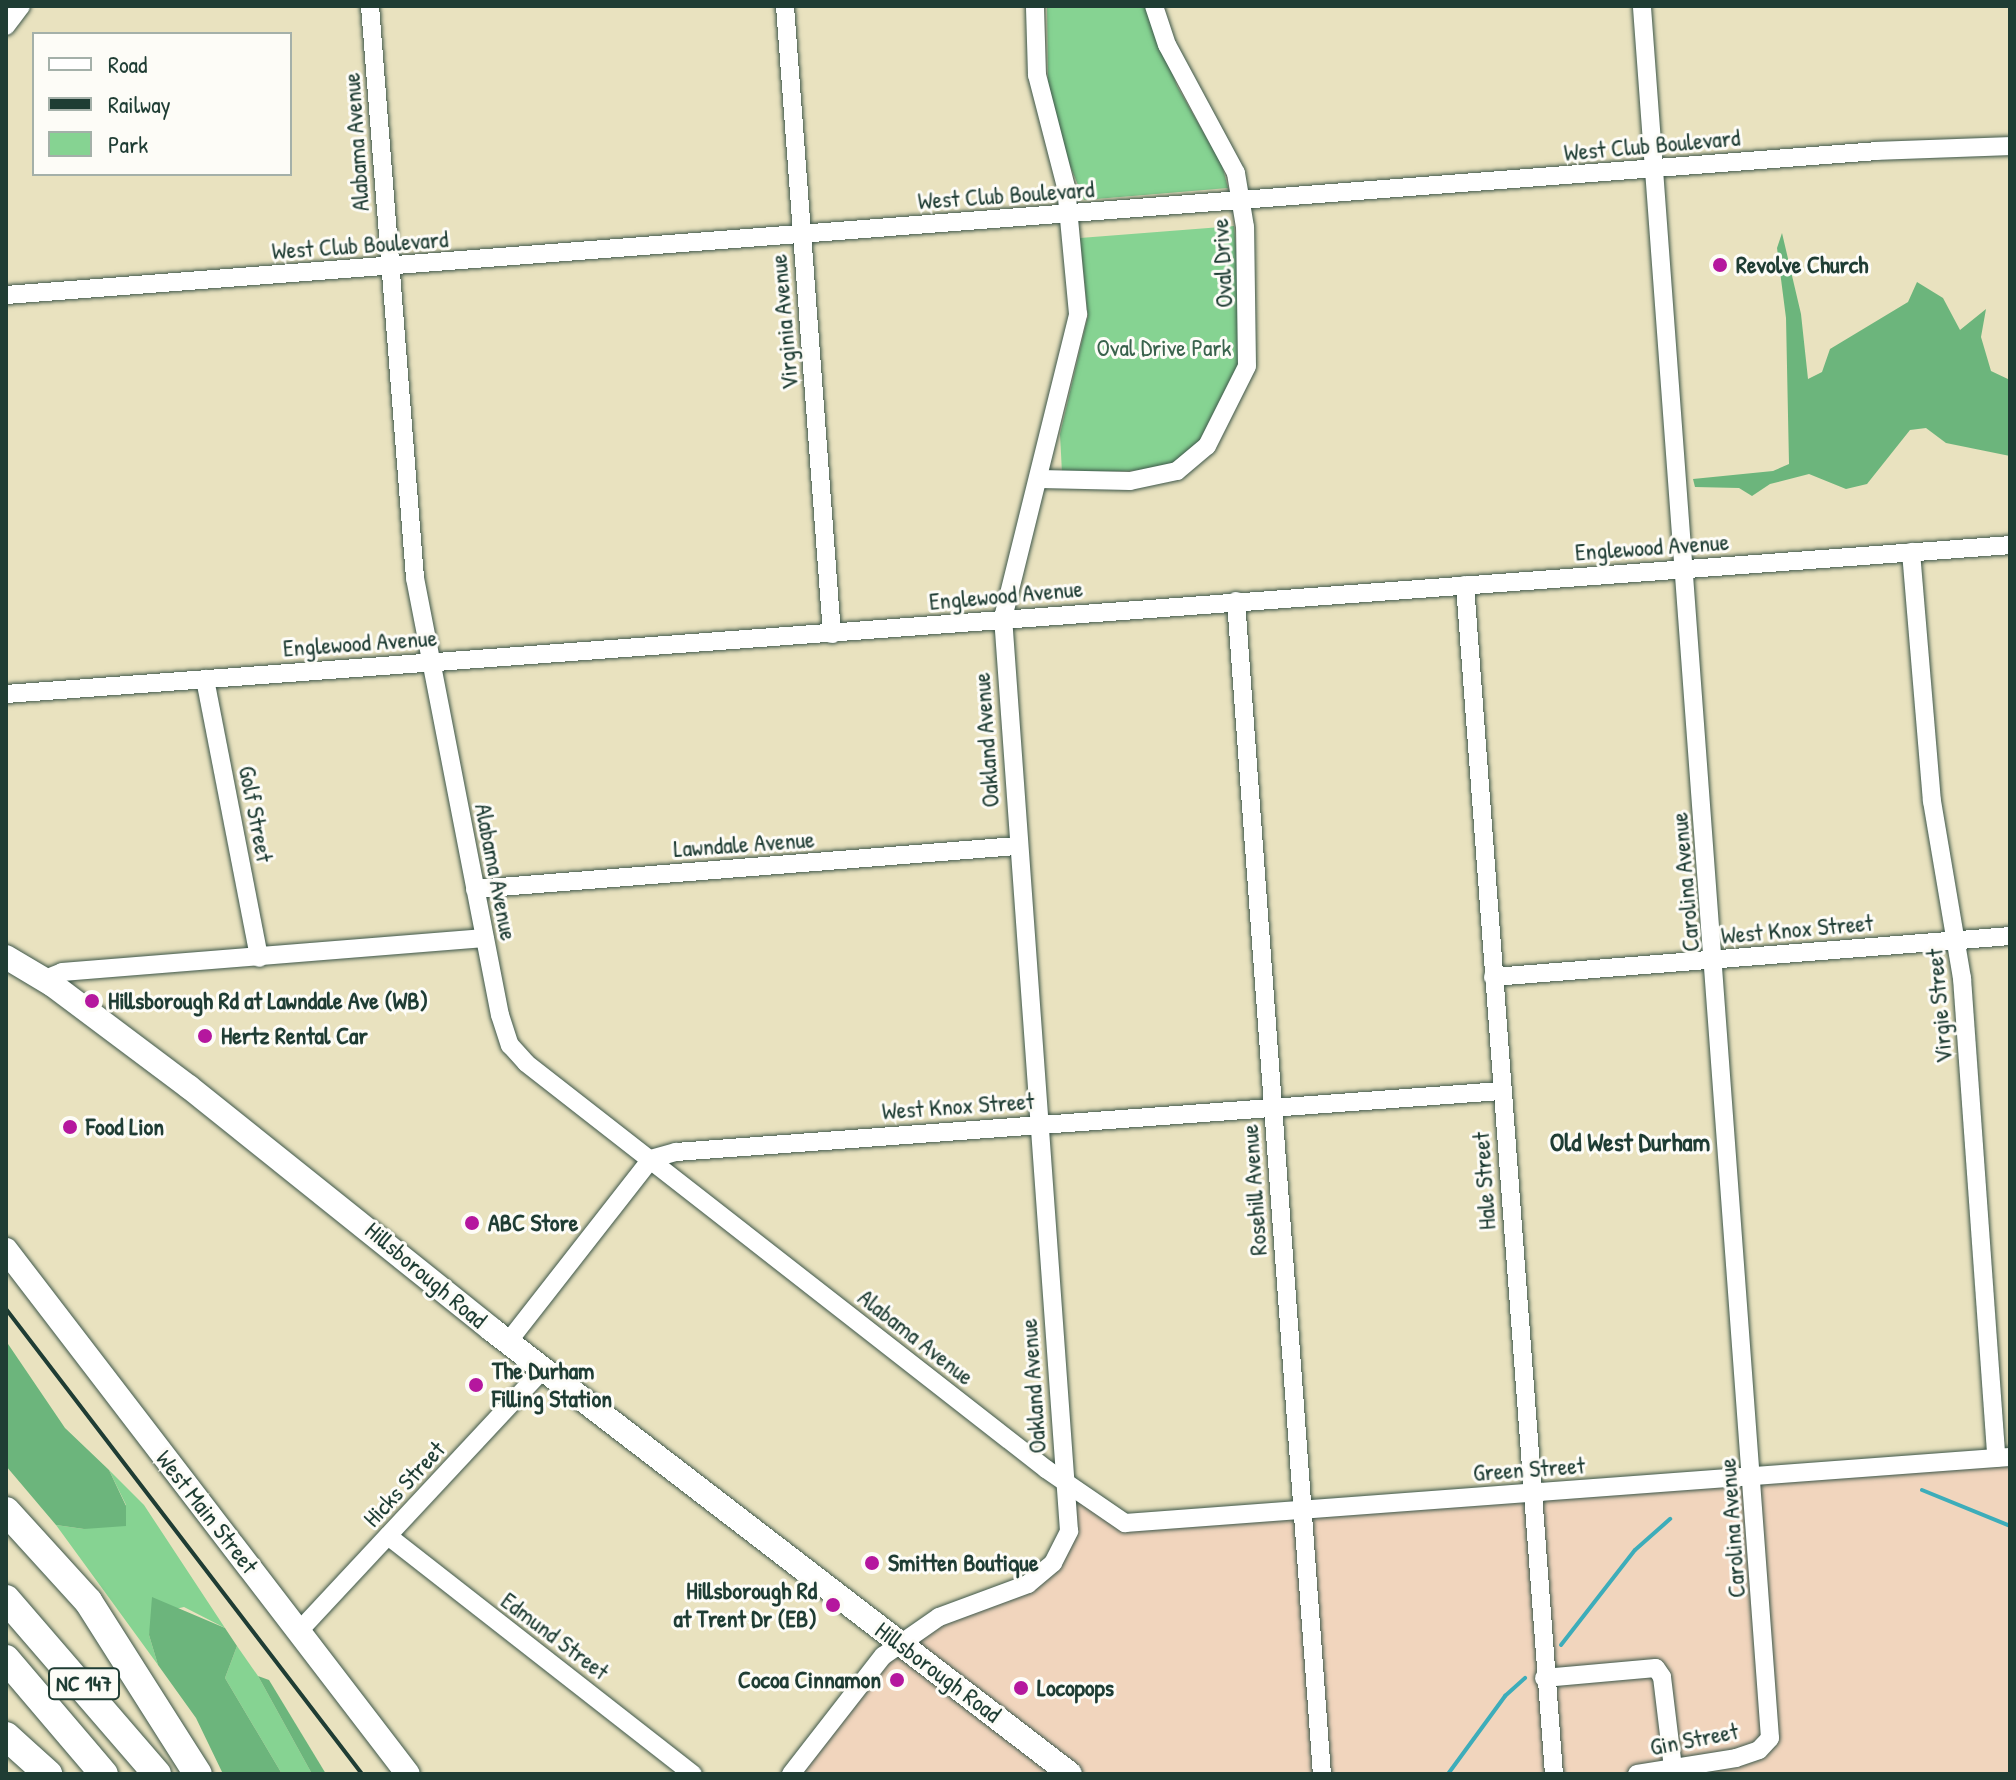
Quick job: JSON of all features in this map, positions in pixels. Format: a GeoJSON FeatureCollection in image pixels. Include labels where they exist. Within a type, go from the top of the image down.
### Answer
{"type":"FeatureCollection","features":[{"type":"Feature","properties":{"kind":"highway"},"geometry":{"type":"LineString","coordinates":[[6,1511],[88,1601],[198,1774]]}},
{"type":"Feature","properties":{"kind":"highway","name":"NC 147"},"geometry":{"type":"LineString","coordinates":[[6,1599],[157,1774]]}},
{"type":"Feature","properties":{"kind":"highway","name":"NC 147"},"geometry":{"type":"LineString","coordinates":[[6,1659],[104,1774]]}},
{"type":"Feature","properties":{"kind":"highway"},"geometry":{"type":"LineString","coordinates":[[6,1736],[48,1774]]}},
{"type":"Feature","properties":{"kind":"main road","name":"Hillsborough Road"},"geometry":{"type":"LineString","coordinates":[[6,957],[49,982],[315,1185],[508,1342],[1070,1774]]}},
{"type":"Feature","properties":{"kind":"main road","name":"West Main Street"},"geometry":{"type":"LineString","coordinates":[[6,1250],[408,1774]]}},
{"type":"Feature","properties":{"kind":"street"},"geometry":{"type":"LineString","coordinates":[[6,26],[21,6]]}},
{"type":"Feature","properties":{"kind":"street","name":"Alabama Avenue"},"geometry":{"type":"LineString","coordinates":[[370,6],[415,578],[500,1015],[517,1055],[1063,1482]]}},
{"type":"Feature","properties":{"kind":"street","name":"Virginia Avenue"},"geometry":{"type":"LineString","coordinates":[[785,6],[832,634]]}},
{"type":"Feature","properties":{"kind":"street","name":"Oakland Avenue"},"geometry":{"type":"LineString","coordinates":[[791,1774],[899,1642],[939,1617],[1015,1591],[1046,1570],[1068,1538],[1003,618],[1040,479],[1078,314],[1068,214],[1037,75],[1035,6]]}},
{"type":"Feature","properties":{"kind":"street","name":"Oval Drive"},"geometry":{"type":"LineString","coordinates":[[1040,479],[1078,484],[1166,475],[1207,446],[1244,380],[1250,353],[1242,201],[1236,173],[1167,45],[1154,6]]}},
{"type":"Feature","properties":{"kind":"street","name":"Carolina Avenue"},"geometry":{"type":"LineString","coordinates":[[1642,6],[1753,1476],[1770,1731],[1759,1750]]}},
{"type":"Feature","properties":{"kind":"street","name":"West Club Boulevard"},"geometry":{"type":"LineString","coordinates":[[6,295],[1654,169],[2010,146]]}},
{"type":"Feature","properties":{"kind":"street","name":"Englewood Avenue"},"geometry":{"type":"LineString","coordinates":[[6,694],[2010,545]]}},
{"type":"Feature","properties":{"kind":"street","name":"Virgie Street"},"geometry":{"type":"LineString","coordinates":[[1911,552],[1932,801],[1958,940],[2003,1457]]}},
{"type":"Feature","properties":{"kind":"street","name":"Hale Street"},"geometry":{"type":"LineString","coordinates":[[1465,585],[1544,1678],[1554,1774]]}},
{"type":"Feature","properties":{"kind":"street","name":"Rosehill Avenue"},"geometry":{"type":"LineString","coordinates":[[1236,601],[1322,1774]]}},
{"type":"Feature","properties":{"kind":"street","name":"Golf Street"},"geometry":{"type":"LineString","coordinates":[[205,679],[259,958]]}},
{"type":"Feature","properties":{"kind":"street","name":"Lawndale Avenue"},"geometry":{"type":"LineString","coordinates":[[475,889],[1017,846]]}},
{"type":"Feature","properties":{"kind":"street","name":"West Knox Street"},"geometry":{"type":"LineString","coordinates":[[1493,977],[2010,936]]}},
{"type":"Feature","properties":{"kind":"street"},"geometry":{"type":"LineString","coordinates":[[49,982],[109,972],[485,938]]}},
{"type":"Feature","properties":{"kind":"street","name":"West Knox Street"},"geometry":{"type":"LineString","coordinates":[[651,1159],[676,1152],[1501,1091]]}},
{"type":"Feature","properties":{"kind":"street"},"geometry":{"type":"LineString","coordinates":[[508,1342],[651,1159]]}},
{"type":"Feature","properties":{"kind":"street","name":"Hicks Street"},"geometry":{"type":"LineString","coordinates":[[299,1631],[543,1369]]}},
{"type":"Feature","properties":{"kind":"street","name":"Green Street"},"geometry":{"type":"LineString","coordinates":[[1063,1482],[1125,1523],[2003,1457]]}},
{"type":"Feature","properties":{"kind":"street","name":"Edmund Street"},"geometry":{"type":"LineString","coordinates":[[388,1536],[693,1774]]}},
{"type":"Feature","properties":{"kind":"street"},"geometry":{"type":"LineString","coordinates":[[1544,1678],[1656,1668],[1662,1677],[1673,1768]]}},
{"type":"Feature","properties":{"kind":"street","name":"Gin Street"},"geometry":{"type":"LineString","coordinates":[[1637,1774],[1759,1750]]}},
{"type":"Feature","properties":{"kind":"shaded area"},"geometry":{"type":"Polygon","coordinates":[[[2010,1457],[2010,1774],[796,1774],[887,1662],[929,1624],[1058,1560],[1069,1488],[1116,1522],[2010,1457]]]}},
{"type":"Feature","properties":{"kind":"green space"},"geometry":{"type":"Polygon","coordinates":[[[1047,6],[1148,6],[1177,86],[1222,165],[1228,188],[1084,200],[1063,148],[1048,82],[1047,6]]]}},
{"type":"Feature","properties":{"kind":"green space","name":"Oval Drive Park"},"geometry":{"type":"Polygon","coordinates":[[[1234,226],[1246,361],[1206,437],[1174,464],[1149,470],[1062,473],[1060,434],[1088,316],[1080,238],[1234,226]]]}},
{"type":"Feature","properties":{"kind":"green space"},"geometry":{"type":"Polygon","coordinates":[[[1782,233],[1801,314],[1808,379],[1822,372],[1830,349],[1908,302],[1917,282],[1943,298],[1960,330],[1986,309],[1981,337],[1991,371],[2010,380],[2010,456],[1946,443],[1926,428],[1910,430],[1867,484],[1846,489],[1809,474],[1770,484],[1752,496],[1739,488],[1695,487],[1693,479],[1773,471],[1789,464],[1786,318],[1777,248],[1782,233]]]}},
{"type":"Feature","properties":{"kind":"green space"},"geometry":{"type":"Polygon","coordinates":[[[6,1341],[65,1428],[109,1470],[126,1506],[126,1526],[84,1529],[56,1525],[6,1466],[6,1341]]]}},
{"type":"Feature","properties":{"kind":"green space"},"geometry":{"type":"Polygon","coordinates":[[[109,1470],[144,1505],[225,1628],[184,1607],[154,1614],[149,1635],[158,1665],[56,1525],[84,1529],[126,1505],[109,1470]]]}},
{"type":"Feature","properties":{"kind":"green space"},"geometry":{"type":"Polygon","coordinates":[[[152,1597],[225,1628],[237,1646],[225,1678],[282,1774],[223,1774],[196,1718],[158,1665],[149,1635],[152,1597]]]}},
{"type":"Feature","properties":{"kind":"green space"},"geometry":{"type":"Polygon","coordinates":[[[237,1646],[258,1676],[312,1774],[282,1774],[225,1678],[237,1646]]]}},
{"type":"Feature","properties":{"kind":"green space"},"geometry":{"type":"Polygon","coordinates":[[[258,1676],[269,1680],[326,1774],[312,1774],[258,1676]]]}},
{"type":"Feature","properties":{"kind":"waterway"},"geometry":{"type":"LineString","coordinates":[[1922,1490],[2010,1526]]}},
{"type":"Feature","properties":{"kind":"waterway"},"geometry":{"type":"LineString","coordinates":[[1561,1645],[1635,1550],[1670,1519]]}},
{"type":"Feature","properties":{"kind":"waterway"},"geometry":{"type":"LineString","coordinates":[[1448,1774],[1505,1696],[1525,1678]]}},
{"type":"Feature","properties":{"kind":"railway"},"geometry":{"type":"LineString","coordinates":[[6,1309],[362,1774]]}},
{"type":"Feature","properties":{"kind":"place","name":"Revolve Church"},"geometry":{"type":"Point","coordinates":[1720,265]}},
{"type":"Feature","properties":{"kind":"place","name":"Hillsborough Rd at Lawndale Ave (WB)"},"geometry":{"type":"Point","coordinates":[92,1001]}},
{"type":"Feature","properties":{"kind":"place","name":"Hertz Rental Car"},"geometry":{"type":"Point","coordinates":[205,1036]}},
{"type":"Feature","properties":{"kind":"place","name":"Food Lion"},"geometry":{"type":"Point","coordinates":[70,1127]}},
{"type":"Feature","properties":{"kind":"place","name":"ABC Store"},"geometry":{"type":"Point","coordinates":[472,1223]}},
{"type":"Feature","properties":{"kind":"place","name":"The Durham Filling Station"},"geometry":{"type":"Point","coordinates":[476,1385]}},
{"type":"Feature","properties":{"kind":"place","name":"Smitten Boutique"},"geometry":{"type":"Point","coordinates":[872,1563]}},
{"type":"Feature","properties":{"kind":"place","name":"Hillsborough Rd at Trent Dr (EB)"},"geometry":{"type":"Point","coordinates":[833,1605]}},
{"type":"Feature","properties":{"kind":"place","name":"Cocoa Cinnamon"},"geometry":{"type":"Point","coordinates":[897,1680]}},
{"type":"Feature","properties":{"kind":"place","name":"Locopops"},"geometry":{"type":"Point","coordinates":[1021,1688]}},
{"type":"Feature","properties":{"kind":"district","name":"Old West Durham"},"geometry":{"type":"Point","coordinates":[1630,1142]}}]}
